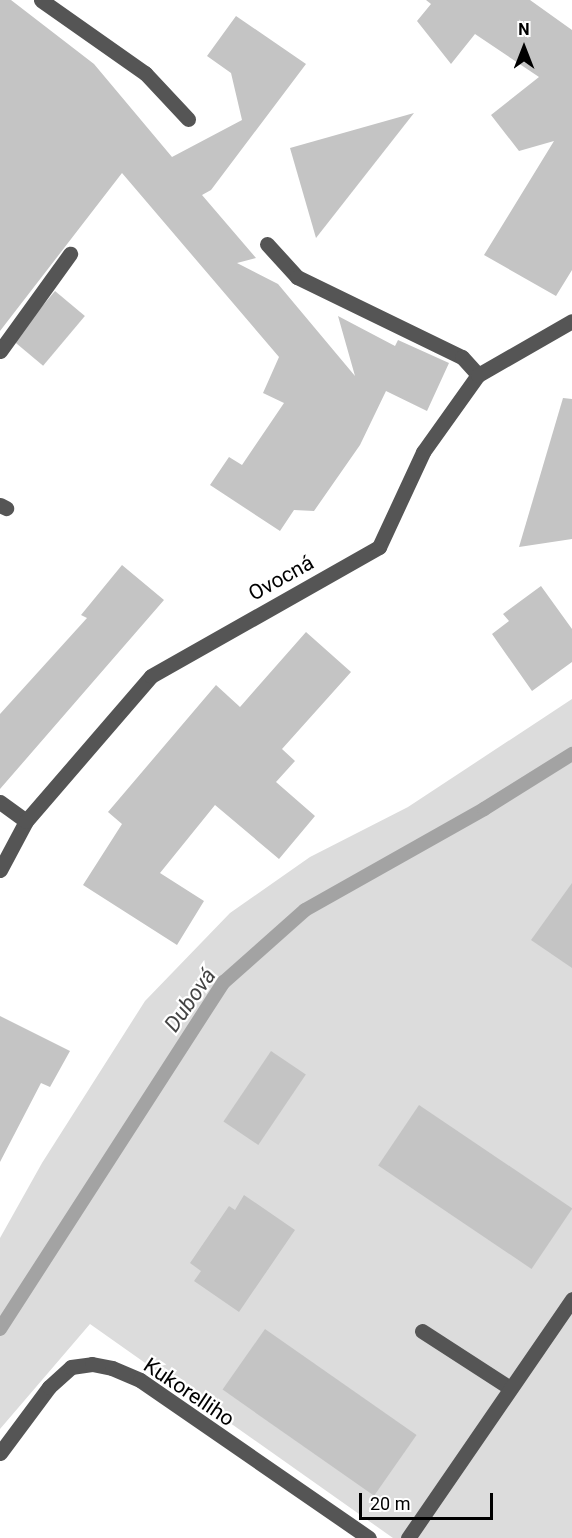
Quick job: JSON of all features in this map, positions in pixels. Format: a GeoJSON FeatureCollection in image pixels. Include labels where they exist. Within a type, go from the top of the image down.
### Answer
{"type":"FeatureCollection","features":[{"type":"Feature","properties":{"kind":"street"},"geometry":{"type":"LineString","coordinates":[[41,0],[146,73],[188,119]]}},
{"type":"Feature","properties":{"kind":"street"},"geometry":{"type":"LineString","coordinates":[[267,244],[297,277],[462,357],[478,375]]}},
{"type":"Feature","properties":{"kind":"street"},"geometry":{"type":"LineString","coordinates":[[0,351],[70,254]]}},
{"type":"Feature","properties":{"kind":"street","name":"Ovocná"},"geometry":{"type":"LineString","coordinates":[[0,870],[26,821],[151,676],[379,547],[423,452],[478,375],[572,321]]}},
{"type":"Feature","properties":{"kind":"street"},"geometry":{"type":"LineString","coordinates":[[0,802],[26,821]]}},
{"type":"Feature","properties":{"kind":"street"},"geometry":{"type":"LineString","coordinates":[[408,1538],[572,1299]]}},
{"type":"Feature","properties":{"kind":"street"},"geometry":{"type":"LineString","coordinates":[[422,1331],[510,1388]]}},
{"type":"Feature","properties":{"kind":"street","name":"Kukorelliho"},"geometry":{"type":"LineString","coordinates":[[0,1453],[50,1387],[70,1367],[92,1364],[112,1368],[140,1380],[369,1538]]}},
{"type":"Feature","properties":{"kind":"shaded area"},"geometry":{"type":"Polygon","coordinates":[[[572,699],[572,1538],[393,1538],[90,1324],[0,1429],[0,1238],[42,1163],[145,1001],[230,913],[310,857],[408,807],[572,699]]]}},
{"type":"Feature","properties":{"kind":"building"},"geometry":{"type":"Polygon","coordinates":[[[0,0],[11,0],[94,64],[172,157],[242,120],[231,73],[207,56],[236,16],[306,64],[211,190],[202,195],[256,258],[237,263],[278,284],[355,376],[338,316],[395,346],[398,340],[449,363],[427,411],[386,391],[360,445],[314,511],[294,510],[280,531],[210,485],[229,457],[242,465],[284,403],[263,393],[279,357],[122,173],[0,331],[0,0]]]}},
{"type":"Feature","properties":{"kind":"building"},"geometry":{"type":"Polygon","coordinates":[[[426,0],[530,0],[572,30],[572,270],[556,296],[484,255],[554,141],[519,151],[491,115],[539,77],[475,34],[451,64],[417,21],[431,4],[426,0]]]}},
{"type":"Feature","properties":{"kind":"building"},"geometry":{"type":"Polygon","coordinates":[[[414,113],[316,238],[290,148],[414,113]]]}},
{"type":"Feature","properties":{"kind":"building"},"geometry":{"type":"Polygon","coordinates":[[[55,291],[85,316],[43,366],[13,341],[55,291]]]}},
{"type":"Feature","properties":{"kind":"building"},"geometry":{"type":"Polygon","coordinates":[[[563,398],[572,399],[572,539],[519,547],[563,398]]]}},
{"type":"Feature","properties":{"kind":"building"},"geometry":{"type":"Polygon","coordinates":[[[122,565],[164,600],[0,789],[0,714],[87,618],[81,615],[122,565]]]}},
{"type":"Feature","properties":{"kind":"building"},"geometry":{"type":"Polygon","coordinates":[[[541,586],[572,629],[572,662],[532,691],[492,634],[509,621],[503,614],[541,586]]]}},
{"type":"Feature","properties":{"kind":"building"},"geometry":{"type":"Polygon","coordinates":[[[306,632],[351,672],[282,749],[295,761],[276,782],[315,816],[279,859],[215,805],[160,873],[204,901],[177,945],[83,885],[122,824],[108,812],[216,685],[240,707],[306,632]]]}},
{"type":"Feature","properties":{"kind":"building"},"geometry":{"type":"Polygon","coordinates":[[[572,883],[572,968],[531,940],[572,883]]]}},
{"type":"Feature","properties":{"kind":"building"},"geometry":{"type":"Polygon","coordinates":[[[0,1016],[70,1051],[50,1087],[41,1083],[0,1162],[0,1016]]]}},
{"type":"Feature","properties":{"kind":"building"},"geometry":{"type":"Polygon","coordinates":[[[271,1051],[306,1074],[258,1145],[223,1121],[271,1051]]]}},
{"type":"Feature","properties":{"kind":"building"},"geometry":{"type":"Polygon","coordinates":[[[419,1105],[572,1208],[532,1269],[378,1166],[419,1105]]]}},
{"type":"Feature","properties":{"kind":"building"},"geometry":{"type":"Polygon","coordinates":[[[244,1195],[295,1230],[239,1312],[194,1281],[201,1271],[190,1263],[229,1206],[235,1210],[244,1195]]]}},
{"type":"Feature","properties":{"kind":"building"},"geometry":{"type":"Polygon","coordinates":[[[265,1329],[417,1435],[374,1496],[223,1390],[265,1329]]]}},
{"type":"Feature","properties":{"kind":"waterway","name":"Dubová"},"geometry":{"type":"LineString","coordinates":[[0,1329],[224,982],[305,910],[484,809],[572,754]]}}]}
